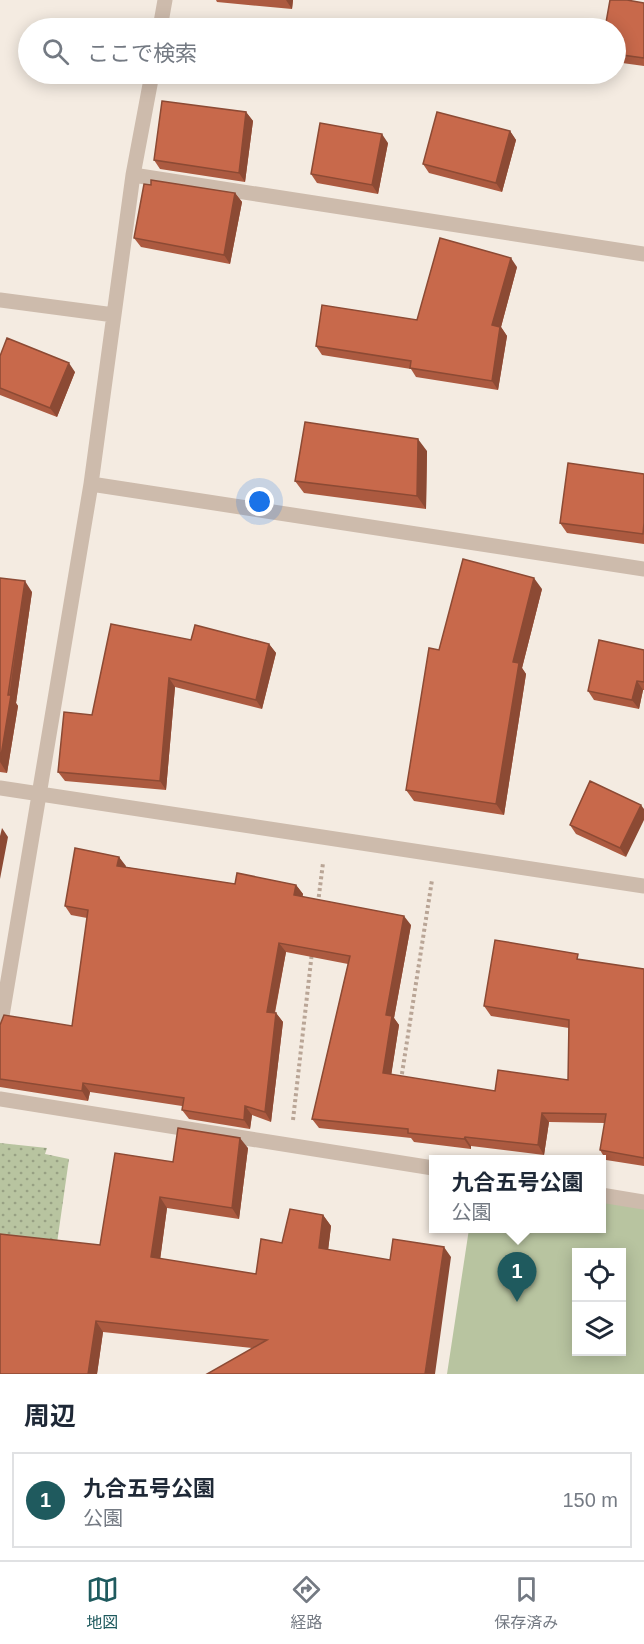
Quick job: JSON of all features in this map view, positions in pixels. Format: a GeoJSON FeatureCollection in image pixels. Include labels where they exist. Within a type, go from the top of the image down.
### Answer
{"type":"FeatureCollection","features":[{"type":"Feature","properties":{"kind":"street"},"geometry":{"type":"LineString","coordinates":[[162,18],[165,0]]}},
{"type":"Feature","properties":{"kind":"street"},"geometry":{"type":"LineString","coordinates":[[0,1028],[91,484],[133,175],[150,84]]}},
{"type":"Feature","properties":{"kind":"street"},"geometry":{"type":"LineString","coordinates":[[133,175],[644,254]]}},
{"type":"Feature","properties":{"kind":"street"},"geometry":{"type":"LineString","coordinates":[[0,300],[114,315]]}},
{"type":"Feature","properties":{"kind":"street"},"geometry":{"type":"LineString","coordinates":[[91,484],[644,569]]}},
{"type":"Feature","properties":{"kind":"street"},"geometry":{"type":"LineString","coordinates":[[0,788],[644,886]]}},
{"type":"Feature","properties":{"kind":"street"},"geometry":{"type":"LineString","coordinates":[[0,1099],[429,1167]]}},
{"type":"Feature","properties":{"kind":"street"},"geometry":{"type":"LineString","coordinates":[[606,1196],[644,1202]]}},
{"type":"Feature","properties":{"kind":"path"},"geometry":{"type":"LineString","coordinates":[[317,909],[326,838]]}},
{"type":"Feature","properties":{"kind":"path"},"geometry":{"type":"LineString","coordinates":[[400,1090],[436,855]]}},
{"type":"Feature","properties":{"kind":"path"},"geometry":{"type":"LineString","coordinates":[[290,1145],[313,944]]}},
{"type":"Feature","properties":{"kind":"green space"},"geometry":{"type":"Polygon","coordinates":[[[0,1143],[47,1148],[45,1154],[69,1159],[56,1250],[0,1244],[0,1143]]]}},
{"type":"Feature","properties":{"kind":"green space"},"geometry":{"type":"Polygon","coordinates":[[[606,1196],[644,1202],[644,1374],[447,1374],[468,1233],[606,1233],[606,1196]]]}},
{"type":"Feature","properties":{"kind":"building"},"geometry":{"type":"Polygon","coordinates":[[[610,0],[644,3],[644,58],[626,56],[626,18],[607,18],[610,0]]]}},
{"type":"Feature","properties":{"kind":"building"},"geometry":{"type":"Polygon","coordinates":[[[162,101],[246,112],[239,173],[154,160],[162,101]]]}},
{"type":"Feature","properties":{"kind":"building"},"geometry":{"type":"Polygon","coordinates":[[[437,112],[510,131],[496,183],[423,164],[437,112]]]}},
{"type":"Feature","properties":{"kind":"building"},"geometry":{"type":"Polygon","coordinates":[[[320,123],[382,134],[372,185],[311,174],[320,123]]]}},
{"type":"Feature","properties":{"kind":"building"},"geometry":{"type":"Polygon","coordinates":[[[151,180],[235,193],[224,255],[134,238],[144,184],[151,185],[151,180]]]}},
{"type":"Feature","properties":{"kind":"building"},"geometry":{"type":"Polygon","coordinates":[[[440,238],[511,258],[492,325],[500,327],[492,381],[410,368],[411,361],[316,346],[322,305],[417,320],[440,238]]]}},
{"type":"Feature","properties":{"kind":"building"},"geometry":{"type":"Polygon","coordinates":[[[7,338],[69,363],[50,408],[0,388],[0,356],[7,338]]]}},
{"type":"Feature","properties":{"kind":"building"},"geometry":{"type":"Polygon","coordinates":[[[305,422],[418,439],[417,496],[295,481],[305,422]]]}},
{"type":"Feature","properties":{"kind":"building"},"geometry":{"type":"Polygon","coordinates":[[[568,463],[644,474],[643,534],[560,523],[568,463]]]}},
{"type":"Feature","properties":{"kind":"building"},"geometry":{"type":"Polygon","coordinates":[[[463,559],[534,578],[513,662],[519,663],[496,804],[406,790],[429,648],[439,650],[463,559]]]}},
{"type":"Feature","properties":{"kind":"building"},"geometry":{"type":"Polygon","coordinates":[[[0,578],[25,581],[0,762],[0,578]]]}},
{"type":"Feature","properties":{"kind":"building"},"geometry":{"type":"Polygon","coordinates":[[[111,624],[191,640],[195,625],[269,644],[256,700],[169,678],[160,781],[58,772],[64,712],[92,715],[111,624]]]}},
{"type":"Feature","properties":{"kind":"building"},"geometry":{"type":"Polygon","coordinates":[[[599,640],[644,650],[644,682],[637,681],[632,700],[588,691],[599,640]]]}},
{"type":"Feature","properties":{"kind":"building"},"geometry":{"type":"Polygon","coordinates":[[[590,781],[641,805],[620,848],[570,825],[590,781]]]}},
{"type":"Feature","properties":{"kind":"building"},"geometry":{"type":"Polygon","coordinates":[[[75,848],[119,857],[117,866],[235,884],[237,873],[296,885],[294,895],[404,916],[386,1015],[392,1016],[383,1073],[495,1091],[498,1070],[568,1080],[569,1020],[484,1006],[495,940],[578,954],[577,959],[644,969],[644,1158],[600,1150],[606,1114],[542,1113],[538,1145],[408,1133],[408,1129],[312,1119],[350,956],[279,943],[267,1012],[276,1013],[265,1112],[245,1106],[244,1120],[182,1110],[184,1098],[83,1083],[82,1091],[0,1079],[0,1025],[4,1015],[72,1026],[88,910],[65,906],[75,848]]]}},
{"type":"Feature","properties":{"kind":"building"},"geometry":{"type":"Polygon","coordinates":[[[178,1128],[240,1138],[232,1208],[160,1197],[151,1257],[256,1274],[261,1239],[282,1243],[290,1209],[323,1215],[319,1248],[390,1260],[393,1239],[444,1247],[425,1374],[207,1374],[267,1340],[96,1321],[88,1374],[0,1374],[0,1234],[100,1245],[115,1153],[173,1162],[178,1128]]]}},
{"type":"Feature","properties":{"kind":"place","name":"九合五号公園"},"geometry":{"type":"Point","coordinates":[517,1302]}}]}
